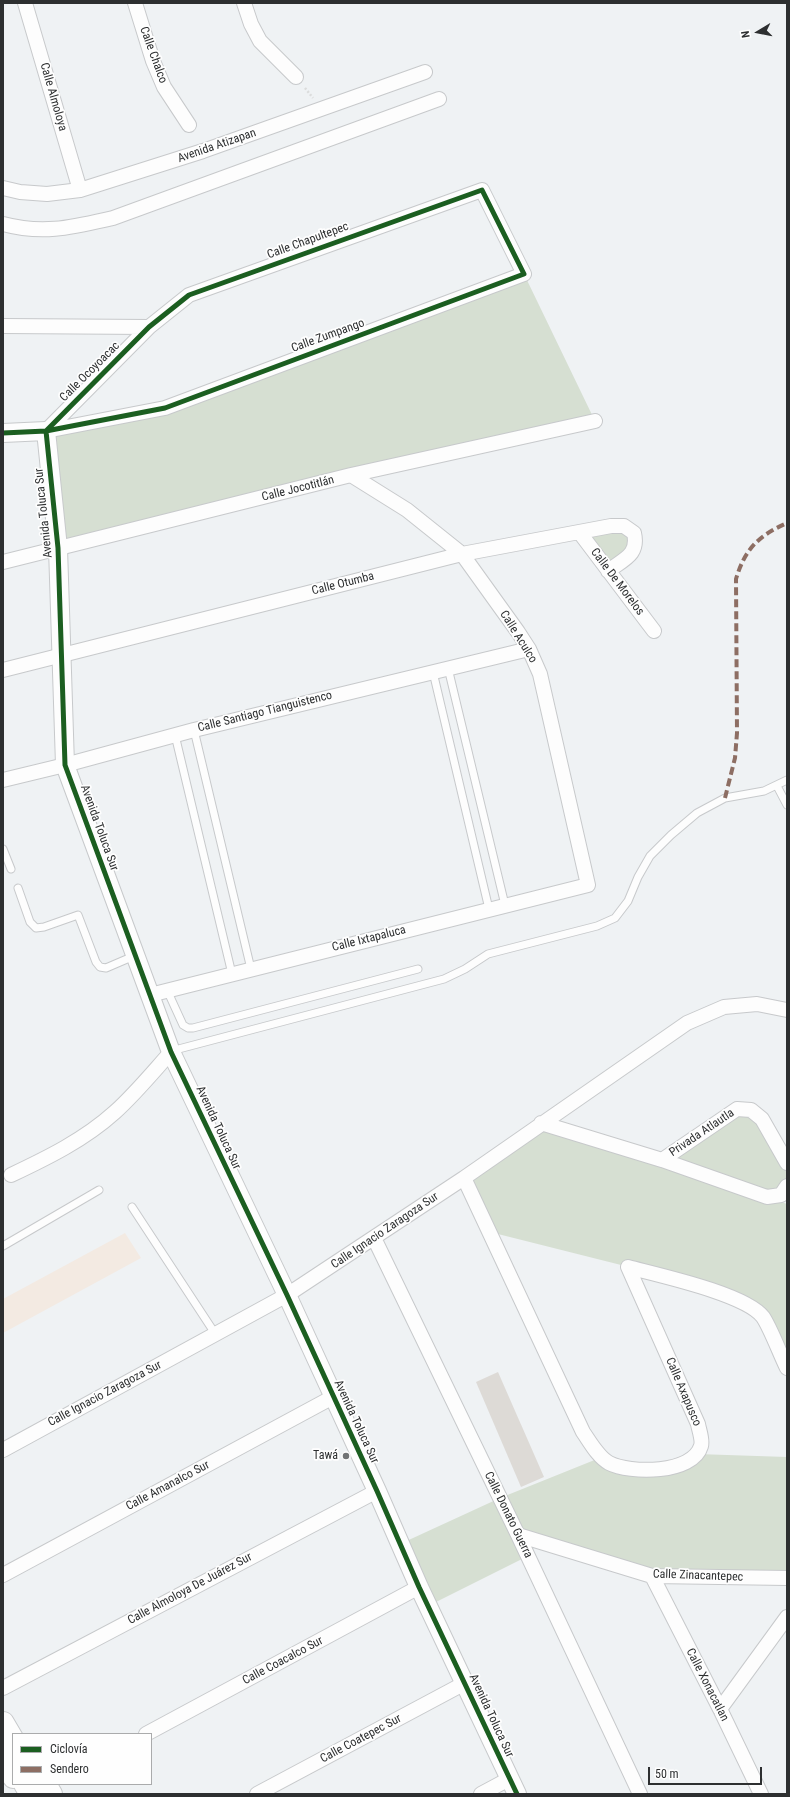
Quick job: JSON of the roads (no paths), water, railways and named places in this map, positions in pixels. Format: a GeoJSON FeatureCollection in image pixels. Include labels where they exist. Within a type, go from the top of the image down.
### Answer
{"type":"FeatureCollection","features":[{"type":"Feature","properties":{"kind":"main road"},"geometry":{"type":"LineString","coordinates":[[3,1710],[15,1733]]}},
{"type":"Feature","properties":{"kind":"main road"},"geometry":{"type":"LineString","coordinates":[[3,1723],[12,1738]]}},
{"type":"Feature","properties":{"kind":"main road"},"geometry":{"type":"LineString","coordinates":[[3,1746],[12,1761]]}},
{"type":"Feature","properties":{"kind":"main road"},"geometry":{"type":"LineString","coordinates":[[3,1760],[12,1776]]}},
{"type":"Feature","properties":{"kind":"main road"},"geometry":{"type":"LineString","coordinates":[[17,1785],[22,1794]]}},
{"type":"Feature","properties":{"kind":"main road"},"geometry":{"type":"LineString","coordinates":[[29,1785],[45,1789]]}},
{"type":"Feature","properties":{"kind":"street","name":"Calle Almoloya"},"geometry":{"type":"LineString","coordinates":[[25,3],[80,190]]}},
{"type":"Feature","properties":{"kind":"street","name":"Calle Chalco"},"geometry":{"type":"LineString","coordinates":[[135,3],[153,61],[164,87],[189,125]]}},
{"type":"Feature","properties":{"kind":"street"},"geometry":{"type":"LineString","coordinates":[[244,3],[251,24],[260,42],[296,77]]}},
{"type":"Feature","properties":{"kind":"street","name":"Avenida Atizapan"},"geometry":{"type":"LineString","coordinates":[[3,188],[20,192],[47,194],[80,190],[203,151],[425,72]]}},
{"type":"Feature","properties":{"kind":"street"},"geometry":{"type":"LineString","coordinates":[[3,224],[22,229],[66,229],[113,218],[439,99]]}},
{"type":"Feature","properties":{"kind":"street","name":"Calle Chapultepec"},"geometry":{"type":"LineString","coordinates":[[149,328],[189,295],[482,190]]}},
{"type":"Feature","properties":{"kind":"street","name":"Calle Zumpango"},"geometry":{"type":"LineString","coordinates":[[46,431],[165,408],[524,274],[482,190]]}},
{"type":"Feature","properties":{"kind":"street"},"geometry":{"type":"LineString","coordinates":[[3,326],[149,328]]}},
{"type":"Feature","properties":{"kind":"street","name":"Calle Ocoyoacac"},"geometry":{"type":"LineString","coordinates":[[46,431],[149,328]]}},
{"type":"Feature","properties":{"kind":"street","name":"Calle Jocotitlán"},"geometry":{"type":"LineString","coordinates":[[3,562],[351,476],[595,421]]}},
{"type":"Feature","properties":{"kind":"street"},"geometry":{"type":"LineString","coordinates":[[3,433],[46,431]]}},
{"type":"Feature","properties":{"kind":"street","name":"Avenida Toluca Sur"},"geometry":{"type":"LineString","coordinates":[[46,431],[58,548],[66,765],[171,1052],[287,1295],[332,1397],[377,1491],[419,1588],[513,1786]]}},
{"type":"Feature","properties":{"kind":"street","name":"Calle Aculco"},"geometry":{"type":"LineString","coordinates":[[351,476],[407,510],[462,554],[528,649],[540,674],[588,885]]}},
{"type":"Feature","properties":{"kind":"street","name":"Calle Otumba"},"geometry":{"type":"LineString","coordinates":[[3,670],[462,554],[611,526],[624,526],[634,533],[636,543],[632,554],[608,571]]}},
{"type":"Feature","properties":{"kind":"street","name":"Calle De Morelos"},"geometry":{"type":"LineString","coordinates":[[580,533],[654,631]]}},
{"type":"Feature","properties":{"kind":"street","name":"Calle Santiago Tianguistenco"},"geometry":{"type":"LineString","coordinates":[[3,780],[66,765],[194,730],[528,649]]}},
{"type":"Feature","properties":{"kind":"street","name":"Calle Ixtapaluca"},"geometry":{"type":"LineString","coordinates":[[150,994],[588,885]]}},
{"type":"Feature","properties":{"kind":"street","name":"Calle Ignacio Zaragoza Sur"},"geometry":{"type":"LineString","coordinates":[[3,1450],[287,1295],[464,1178],[541,1123],[687,1023],[724,1007],[757,1004],[787,1010]]}},
{"type":"Feature","properties":{"kind":"street"},"geometry":{"type":"LineString","coordinates":[[11,1176],[57,1153],[89,1133],[115,1112],[171,1052]]}},
{"type":"Feature","properties":{"kind":"street","name":"Privada Atlautla"},"geometry":{"type":"LineString","coordinates":[[662,1160],[737,1109],[751,1110],[762,1119],[787,1163]]}},
{"type":"Feature","properties":{"kind":"street","name":"Privada Atlautla"},"geometry":{"type":"LineString","coordinates":[[541,1123],[662,1160],[767,1197],[781,1195],[787,1186]]}},
{"type":"Feature","properties":{"kind":"street","name":"Calle Axapusco"},"geometry":{"type":"LineString","coordinates":[[464,1178],[583,1432],[598,1453],[608,1462],[624,1468],[644,1470],[665,1468],[689,1460],[697,1454],[702,1445],[698,1424],[628,1267],[732,1297],[749,1306],[763,1317],[787,1368]]}},
{"type":"Feature","properties":{"kind":"street","name":"Calle Donato Guerra"},"geometry":{"type":"LineString","coordinates":[[374,1238],[518,1535],[640,1794]]}},
{"type":"Feature","properties":{"kind":"street","name":"Calle Amanalco Sur"},"geometry":{"type":"LineString","coordinates":[[3,1575],[332,1397]]}},
{"type":"Feature","properties":{"kind":"street","name":"Calle Almoloya De Juárez Sur"},"geometry":{"type":"LineString","coordinates":[[3,1688],[377,1491]]}},
{"type":"Feature","properties":{"kind":"street","name":"Calle Zinacantepec"},"geometry":{"type":"LineString","coordinates":[[518,1535],[652,1576],[787,1578]]}},
{"type":"Feature","properties":{"kind":"street","name":"Calle Xonacatlan"},"geometry":{"type":"LineString","coordinates":[[652,1576],[720,1709],[761,1794]]}},
{"type":"Feature","properties":{"kind":"street","name":"Calle Coacalco Sur"},"geometry":{"type":"LineString","coordinates":[[148,1733],[419,1588]]}},
{"type":"Feature","properties":{"kind":"street"},"geometry":{"type":"LineString","coordinates":[[720,1709],[787,1617]]}},
{"type":"Feature","properties":{"kind":"street","name":"Calle Coatepec Sur"},"geometry":{"type":"LineString","coordinates":[[257,1794],[465,1683]]}},
{"type":"Feature","properties":{"kind":"street"},"geometry":{"type":"LineString","coordinates":[[481,1794],[513,1786]]}},
{"type":"Feature","properties":{"kind":"lane"},"geometry":{"type":"LineString","coordinates":[[448,668],[505,905]]}},
{"type":"Feature","properties":{"kind":"lane"},"geometry":{"type":"LineString","coordinates":[[433,672],[489,910]]}},
{"type":"Feature","properties":{"kind":"lane"},"geometry":{"type":"LineString","coordinates":[[194,730],[251,969]]}},
{"type":"Feature","properties":{"kind":"lane"},"geometry":{"type":"LineString","coordinates":[[175,735],[232,974]]}},
{"type":"Feature","properties":{"kind":"lane"},"geometry":{"type":"LineString","coordinates":[[171,1052],[444,979],[465,969],[488,954],[603,923],[615,918],[628,901],[638,877],[650,856],[671,835],[697,813],[725,798],[764,791],[787,780]]}},
{"type":"Feature","properties":{"kind":"lane"},"geometry":{"type":"LineString","coordinates":[[777,786],[787,805]]}},
{"type":"Feature","properties":{"kind":"lane"},"geometry":{"type":"LineString","coordinates":[[3,849],[11,869]]}},
{"type":"Feature","properties":{"kind":"lane"},"geometry":{"type":"LineString","coordinates":[[18,888],[30,922],[36,928],[44,928],[78,915],[96,962],[100,967],[106,968],[135,956]]}},
{"type":"Feature","properties":{"kind":"lane"},"geometry":{"type":"LineString","coordinates":[[167,990],[184,1026],[193,1028],[418,969]]}},
{"type":"Feature","properties":{"kind":"lane"},"geometry":{"type":"LineString","coordinates":[[3,1246],[99,1190]]}},
{"type":"Feature","properties":{"kind":"lane"},"geometry":{"type":"LineString","coordinates":[[132,1207],[216,1335]]}},
{"type":"Feature","properties":{"kind":"place","name":"Tawá"},"geometry":{"type":"Point","coordinates":[346,1456]}}]}
